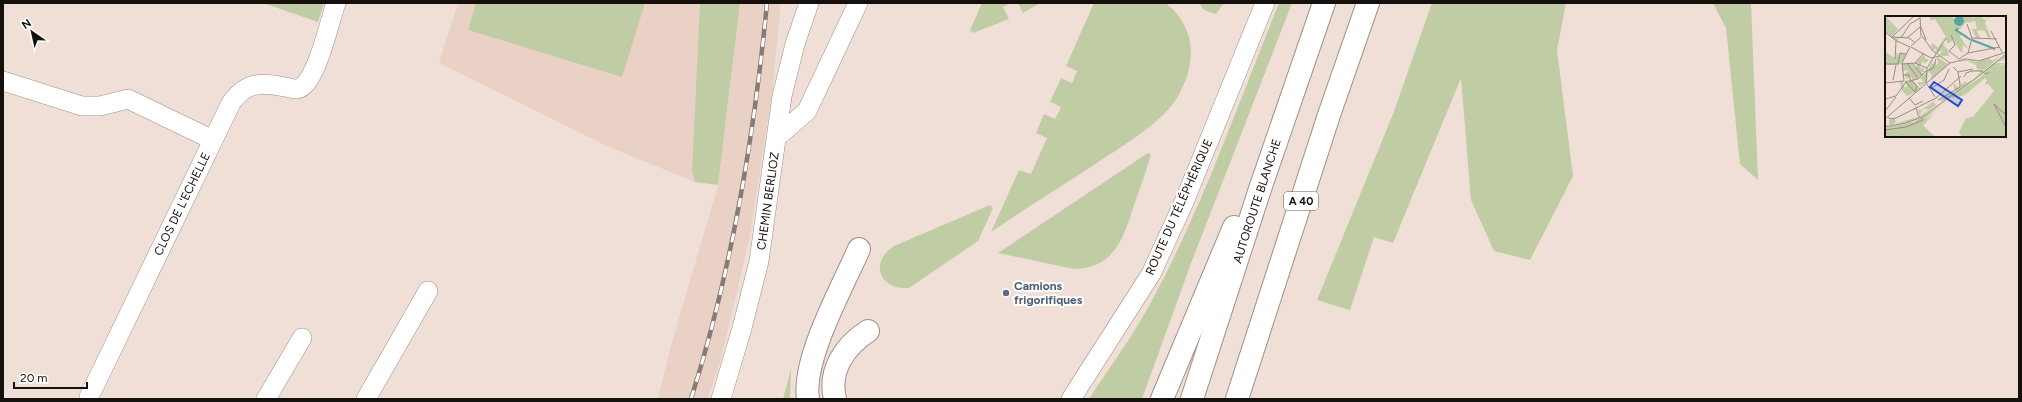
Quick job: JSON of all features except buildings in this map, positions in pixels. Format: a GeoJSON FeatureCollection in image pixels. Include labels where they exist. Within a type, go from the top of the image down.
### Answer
{"type":"FeatureCollection","features":[{"type":"Feature","properties":{"kind":"highway","name":"AUTOROUTE BLANCHE"},"geometry":{"type":"LineString","coordinates":[[1192,399],[1299,71],[1324,3]]}},
{"type":"Feature","properties":{"kind":"highway","name":"A 40"},"geometry":{"type":"LineString","coordinates":[[1237,399],[1329,114],[1368,3]]}},
{"type":"Feature","properties":{"kind":"highway"},"geometry":{"type":"LineString","coordinates":[[1162,399],[1299,71]]}},
{"type":"Feature","properties":{"kind":"highway"},"geometry":{"type":"LineString","coordinates":[[808,399],[808,378],[812,358],[859,249]]}},
{"type":"Feature","properties":{"kind":"highway"},"geometry":{"type":"LineString","coordinates":[[835,399],[834,378],[838,364],[852,343],[868,331]]}},
{"type":"Feature","properties":{"kind":"street","name":"CLOS DE L'ECHELLE"},"geometry":{"type":"LineString","coordinates":[[89,397],[231,103],[243,88],[259,84],[300,89],[315,69],[336,3]]}},
{"type":"Feature","properties":{"kind":"street","name":"CHEMIN BERLIOZ"},"geometry":{"type":"LineString","coordinates":[[721,399],[760,261],[782,96],[788,68],[809,3]]}},
{"type":"Feature","properties":{"kind":"street"},"geometry":{"type":"LineString","coordinates":[[777,137],[808,111],[858,3]]}},
{"type":"Feature","properties":{"kind":"street","name":"ROUTE DU TÉLÉPHÉRIQUE"},"geometry":{"type":"LineString","coordinates":[[1071,399],[1151,274],[1184,202],[1264,3]]}},
{"type":"Feature","properties":{"kind":"street"},"geometry":{"type":"LineString","coordinates":[[3,81],[82,106],[100,106],[128,99],[213,140]]}},
{"type":"Feature","properties":{"kind":"street"},"geometry":{"type":"LineString","coordinates":[[366,399],[428,290]]}},
{"type":"Feature","properties":{"kind":"street"},"geometry":{"type":"LineString","coordinates":[[266,399],[302,338]]}},
{"type":"Feature","properties":{"kind":"shaded area"},"geometry":{"type":"Polygon","coordinates":[[[458,3],[700,3],[692,170],[695,182],[611,148],[439,63],[458,3]]]}},
{"type":"Feature","properties":{"kind":"shaded area"},"geometry":{"type":"Polygon","coordinates":[[[740,3],[781,3],[772,94],[749,241],[721,359],[708,399],[658,399],[670,349],[718,185],[740,3]]]}},
{"type":"Feature","properties":{"kind":"green space"},"geometry":{"type":"Polygon","coordinates":[[[263,3],[324,3],[318,22],[263,3]]]}},
{"type":"Feature","properties":{"kind":"green space"},"geometry":{"type":"Polygon","coordinates":[[[476,3],[645,3],[622,77],[468,30],[476,3]]]}},
{"type":"Feature","properties":{"kind":"green space"},"geometry":{"type":"Polygon","coordinates":[[[700,3],[740,3],[718,185],[695,182],[692,170],[700,3]]]}},
{"type":"Feature","properties":{"kind":"green space"},"geometry":{"type":"Polygon","coordinates":[[[982,3],[1011,3],[1003,7],[1009,19],[973,33],[970,30],[982,3]]]}},
{"type":"Feature","properties":{"kind":"green space"},"geometry":{"type":"Polygon","coordinates":[[[1018,3],[1040,3],[1023,13],[1018,3]]]}},
{"type":"Feature","properties":{"kind":"green space"},"geometry":{"type":"Polygon","coordinates":[[[1094,3],[1165,3],[1173,9],[1184,25],[1188,34],[1191,51],[1187,76],[1181,91],[1169,108],[1150,127],[991,232],[1019,170],[1031,174],[1047,138],[1036,133],[1044,114],[1055,119],[1061,107],[1050,102],[1061,78],[1072,83],[1077,71],[1066,66],[1094,3]]]}},
{"type":"Feature","properties":{"kind":"green space"},"geometry":{"type":"Polygon","coordinates":[[[1199,3],[1224,3],[1216,14],[1204,10],[1199,3]]]}},
{"type":"Feature","properties":{"kind":"green space"},"geometry":{"type":"Polygon","coordinates":[[[1279,3],[1292,3],[1190,266],[1142,399],[1089,399],[1136,328],[1169,268],[1219,156],[1279,3]]]}},
{"type":"Feature","properties":{"kind":"green space"},"geometry":{"type":"Polygon","coordinates":[[[1432,3],[1566,3],[1557,50],[1573,176],[1530,260],[1494,251],[1471,200],[1461,78],[1393,243],[1374,237],[1350,310],[1317,300],[1393,114],[1432,3]]]}},
{"type":"Feature","properties":{"kind":"green space"},"geometry":{"type":"Polygon","coordinates":[[[1713,3],[1751,3],[1758,180],[1740,164],[1726,28],[1713,3]]]}},
{"type":"Feature","properties":{"kind":"green space"},"geometry":{"type":"Polygon","coordinates":[[[1148,153],[1151,155],[1126,228],[1116,249],[1099,263],[1088,267],[1074,269],[998,253],[1148,153]]]}},
{"type":"Feature","properties":{"kind":"green space"},"geometry":{"type":"Polygon","coordinates":[[[990,205],[993,208],[978,241],[909,288],[890,285],[884,280],[880,267],[882,260],[886,252],[894,246],[990,205]]]}},
{"type":"Feature","properties":{"kind":"green space"},"geometry":{"type":"Polygon","coordinates":[[[791,369],[790,399],[783,399],[791,369]]]}},
{"type":"Feature","properties":{"kind":"railway"},"geometry":{"type":"LineString","coordinates":[[691,399],[706,350],[730,253],[740,203],[762,53],[767,3]]}},
{"type":"Feature","properties":{"kind":"place","name":"Camions frigorifiques"},"geometry":{"type":"Point","coordinates":[1006,293]}}]}
